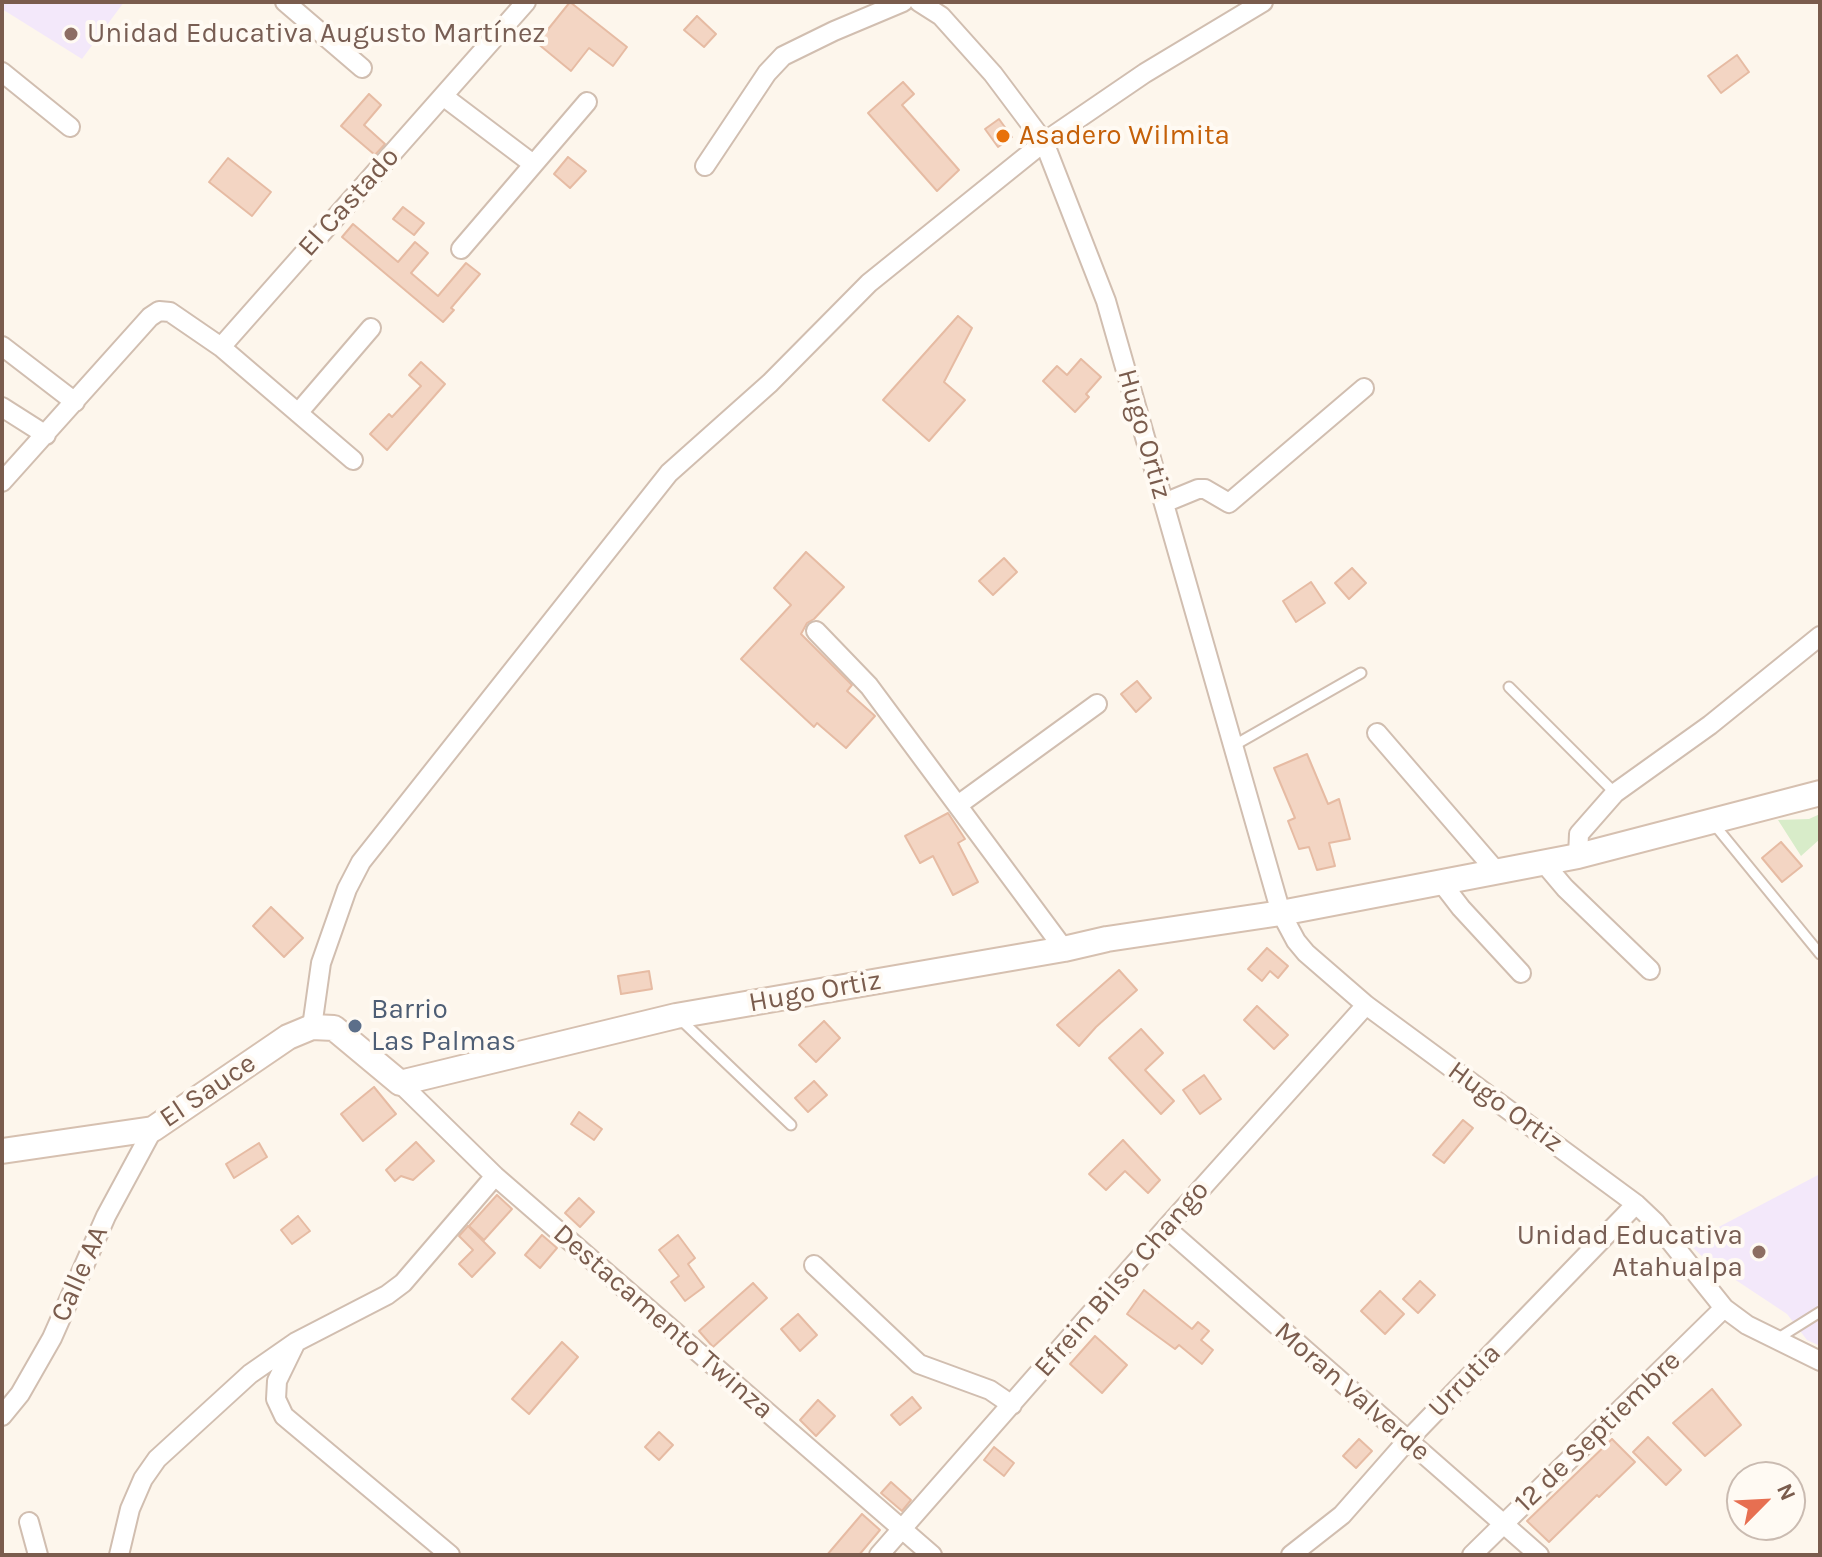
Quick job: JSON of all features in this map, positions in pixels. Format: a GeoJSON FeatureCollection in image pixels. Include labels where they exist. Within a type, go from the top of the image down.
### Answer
{"type":"FeatureCollection","features":[{"type":"Feature","properties":{"kind":"street"},"geometry":{"type":"LineString","coordinates":[[285,2],[362,68]]}},
{"type":"Feature","properties":{"kind":"street","name":"El Castado"},"geometry":{"type":"LineString","coordinates":[[221,347],[526,2]]}},
{"type":"Feature","properties":{"kind":"street"},"geometry":{"type":"LineString","coordinates":[[705,166],[767,73],[783,56],[903,2]]}},
{"type":"Feature","properties":{"kind":"street","name":"Hugo Ortiz"},"geometry":{"type":"LineString","coordinates":[[919,2],[941,16],[993,74],[1044,142],[1106,301],[1281,913],[1306,953],[1366,1005],[1636,1204],[1655,1222],[1724,1308],[1747,1325],[1820,1361]]}},
{"type":"Feature","properties":{"kind":"street"},"geometry":{"type":"LineString","coordinates":[[400,1083],[334,1028],[312,1027],[321,963],[347,889],[361,862],[669,473],[770,383],[869,283],[1044,142],[1145,73],[1263,2]]}},
{"type":"Feature","properties":{"kind":"street"},"geometry":{"type":"LineString","coordinates":[[2,72],[70,127]]}},
{"type":"Feature","properties":{"kind":"street"},"geometry":{"type":"LineString","coordinates":[[443,96],[533,164]]}},
{"type":"Feature","properties":{"kind":"street"},"geometry":{"type":"LineString","coordinates":[[461,249],[587,102]]}},
{"type":"Feature","properties":{"kind":"street"},"geometry":{"type":"LineString","coordinates":[[2,482],[150,317],[159,311],[170,312],[221,347],[353,460]]}},
{"type":"Feature","properties":{"kind":"street"},"geometry":{"type":"LineString","coordinates":[[298,413],[371,328]]}},
{"type":"Feature","properties":{"kind":"street"},"geometry":{"type":"LineString","coordinates":[[2,346],[75,402]]}},
{"type":"Feature","properties":{"kind":"street"},"geometry":{"type":"LineString","coordinates":[[1164,503],[1198,489],[1205,489],[1229,503],[1364,388]]}},
{"type":"Feature","properties":{"kind":"street"},"geometry":{"type":"LineString","coordinates":[[2,407],[46,435]]}},
{"type":"Feature","properties":{"kind":"street"},"geometry":{"type":"LineString","coordinates":[[816,631],[869,686],[1064,949]]}},
{"type":"Feature","properties":{"kind":"street"},"geometry":{"type":"LineString","coordinates":[[1578,856],[1579,834],[1615,793],[1710,725],[1820,636]]}},
{"type":"Feature","properties":{"kind":"street"},"geometry":{"type":"LineString","coordinates":[[958,805],[1097,704]]}},
{"type":"Feature","properties":{"kind":"street"},"geometry":{"type":"LineString","coordinates":[[1377,733],[1497,872]]}},
{"type":"Feature","properties":{"kind":"street"},"geometry":{"type":"LineString","coordinates":[[1281,913],[1578,856],[1820,793]]}},
{"type":"Feature","properties":{"kind":"street"},"geometry":{"type":"LineString","coordinates":[[1543,862],[1565,888],[1650,970]]}},
{"type":"Feature","properties":{"kind":"street"},"geometry":{"type":"LineString","coordinates":[[1441,882],[1521,973]]}},
{"type":"Feature","properties":{"kind":"street","name":"Hugo Ortiz"},"geometry":{"type":"LineString","coordinates":[[400,1083],[676,1016],[1107,939],[1281,913]]}},
{"type":"Feature","properties":{"kind":"street","name":"Efrein Bilso Chango"},"geometry":{"type":"LineString","coordinates":[[879,1555],[1366,1005]]}},
{"type":"Feature","properties":{"kind":"street","name":"El Sauce"},"geometry":{"type":"LineString","coordinates":[[2,1151],[153,1129],[288,1037],[312,1027]]}},
{"type":"Feature","properties":{"kind":"street","name":"Destacamento Twinza"},"geometry":{"type":"LineString","coordinates":[[400,1083],[495,1176],[932,1555]]}},
{"type":"Feature","properties":{"kind":"street","name":"Calle AA"},"geometry":{"type":"LineString","coordinates":[[2,1416],[20,1394],[52,1338],[106,1216],[153,1129]]}},
{"type":"Feature","properties":{"kind":"street"},"geometry":{"type":"LineString","coordinates":[[119,1555],[130,1509],[143,1479],[157,1459],[250,1374],[296,1342],[387,1295],[403,1283],[495,1176]]}},
{"type":"Feature","properties":{"kind":"street","name":"Urrutia"},"geometry":{"type":"LineString","coordinates":[[1291,1555],[1342,1515],[1407,1441],[1636,1204]]}},
{"type":"Feature","properties":{"kind":"street","name":"Moran Valverde"},"geometry":{"type":"LineString","coordinates":[[1166,1228],[1539,1555]]}},
{"type":"Feature","properties":{"kind":"street"},"geometry":{"type":"LineString","coordinates":[[814,1265],[919,1364],[990,1390],[1012,1405]]}},
{"type":"Feature","properties":{"kind":"street","name":"12 de Septiembre"},"geometry":{"type":"LineString","coordinates":[[1472,1555],[1724,1308]]}},
{"type":"Feature","properties":{"kind":"street"},"geometry":{"type":"LineString","coordinates":[[296,1342],[277,1381],[276,1399],[284,1416],[450,1555]]}},
{"type":"Feature","properties":{"kind":"street"},"geometry":{"type":"LineString","coordinates":[[29,1522],[38,1555]]}},
{"type":"Feature","properties":{"kind":"lane"},"geometry":{"type":"LineString","coordinates":[[1233,746],[1361,673]]}},
{"type":"Feature","properties":{"kind":"lane"},"geometry":{"type":"LineString","coordinates":[[1509,687],[1615,793]]}},
{"type":"Feature","properties":{"kind":"lane"},"geometry":{"type":"LineString","coordinates":[[1711,821],[1820,954]]}},
{"type":"Feature","properties":{"kind":"lane"},"geometry":{"type":"LineString","coordinates":[[676,1016],[791,1125]]}},
{"type":"Feature","properties":{"kind":"lane"},"geometry":{"type":"LineString","coordinates":[[1777,1339],[1820,1312]]}},
{"type":"Feature","properties":{"kind":"shaded area","name":"Unidad Educativa Augusto Martínez"},"geometry":{"type":"Polygon","coordinates":[[[2,2],[124,2],[82,59],[2,9],[2,2]]]}},
{"type":"Feature","properties":{"kind":"shaded area","name":"Unidad Educativa Atahualpa"},"geometry":{"type":"Polygon","coordinates":[[[1820,1174],[1820,1346],[1807,1340],[1787,1314],[1707,1261],[1688,1243],[1820,1174]]]}},
{"type":"Feature","properties":{"kind":"green space"},"geometry":{"type":"Polygon","coordinates":[[[1820,814],[1820,839],[1801,856],[1778,820],[1809,819],[1820,814]]]}},
{"type":"Feature","properties":{"kind":"building"},"geometry":{"type":"Polygon","coordinates":[[[570,2],[627,47],[613,66],[589,48],[571,71],[537,43],[570,2]]]}},
{"type":"Feature","properties":{"kind":"building"},"geometry":{"type":"Polygon","coordinates":[[[697,16],[716,34],[704,47],[684,30],[697,16]]]}},
{"type":"Feature","properties":{"kind":"building"},"geometry":{"type":"Polygon","coordinates":[[[1737,55],[1749,72],[1721,93],[1708,76],[1737,55]]]}},
{"type":"Feature","properties":{"kind":"building"},"geometry":{"type":"Polygon","coordinates":[[[903,82],[914,94],[902,105],[959,170],[937,191],[868,113],[903,82]]]}},
{"type":"Feature","properties":{"kind":"building"},"geometry":{"type":"Polygon","coordinates":[[[369,94],[381,105],[364,125],[385,144],[375,155],[341,126],[369,94]]]}},
{"type":"Feature","properties":{"kind":"building"},"geometry":{"type":"Polygon","coordinates":[[[999,119],[1012,137],[998,147],[985,129],[999,119]]]}},
{"type":"Feature","properties":{"kind":"building"},"geometry":{"type":"Polygon","coordinates":[[[568,157],[586,171],[570,188],[554,174],[568,157]]]}},
{"type":"Feature","properties":{"kind":"building"},"geometry":{"type":"Polygon","coordinates":[[[228,158],[271,192],[252,216],[209,182],[228,158]]]}},
{"type":"Feature","properties":{"kind":"building"},"geometry":{"type":"Polygon","coordinates":[[[403,207],[424,223],[414,235],[393,219],[403,207]]]}},
{"type":"Feature","properties":{"kind":"building"},"geometry":{"type":"Polygon","coordinates":[[[353,224],[398,262],[415,242],[428,253],[411,273],[438,296],[466,263],[480,274],[443,322],[342,237],[353,224]]]}},
{"type":"Feature","properties":{"kind":"building"},"geometry":{"type":"Polygon","coordinates":[[[958,316],[972,328],[944,382],[965,400],[929,441],[883,400],[958,316]]]}},
{"type":"Feature","properties":{"kind":"building"},"geometry":{"type":"Polygon","coordinates":[[[1081,359],[1101,377],[1075,412],[1043,381],[1057,366],[1067,375],[1081,359]]]}},
{"type":"Feature","properties":{"kind":"building"},"geometry":{"type":"Polygon","coordinates":[[[421,362],[445,384],[387,450],[370,434],[389,414],[392,417],[421,386],[409,375],[421,362]]]}},
{"type":"Feature","properties":{"kind":"building"},"geometry":{"type":"Polygon","coordinates":[[[806,552],[844,587],[807,623],[801,634],[852,685],[847,691],[875,716],[846,748],[817,723],[814,727],[741,659],[791,605],[774,588],[806,552]]]}},
{"type":"Feature","properties":{"kind":"building"},"geometry":{"type":"Polygon","coordinates":[[[1004,558],[1017,572],[993,595],[979,581],[1004,558]]]}},
{"type":"Feature","properties":{"kind":"building"},"geometry":{"type":"Polygon","coordinates":[[[1352,568],[1366,583],[1349,599],[1335,583],[1352,568]]]}},
{"type":"Feature","properties":{"kind":"building"},"geometry":{"type":"Polygon","coordinates":[[[1311,582],[1325,603],[1296,622],[1283,601],[1311,582]]]}},
{"type":"Feature","properties":{"kind":"building"},"geometry":{"type":"Polygon","coordinates":[[[1137,681],[1151,698],[1136,712],[1121,694],[1137,681]]]}},
{"type":"Feature","properties":{"kind":"building"},"geometry":{"type":"Polygon","coordinates":[[[1307,754],[1328,804],[1339,799],[1350,839],[1329,843],[1335,866],[1317,870],[1309,847],[1299,849],[1288,821],[1295,818],[1274,768],[1307,754]]]}},
{"type":"Feature","properties":{"kind":"building"},"geometry":{"type":"Polygon","coordinates":[[[948,813],[965,839],[958,843],[978,882],[953,895],[933,856],[920,863],[905,836],[948,813]]]}},
{"type":"Feature","properties":{"kind":"building"},"geometry":{"type":"Polygon","coordinates":[[[1781,842],[1802,866],[1782,882],[1762,858],[1781,842]]]}},
{"type":"Feature","properties":{"kind":"building"},"geometry":{"type":"Polygon","coordinates":[[[271,907],[303,938],[284,957],[253,926],[271,907]]]}},
{"type":"Feature","properties":{"kind":"building"},"geometry":{"type":"Polygon","coordinates":[[[1267,948],[1288,966],[1278,978],[1270,971],[1262,981],[1248,969],[1267,948]]]}},
{"type":"Feature","properties":{"kind":"building"},"geometry":{"type":"Polygon","coordinates":[[[1119,970],[1137,990],[1079,1046],[1057,1025],[1119,970]]]}},
{"type":"Feature","properties":{"kind":"building"},"geometry":{"type":"Polygon","coordinates":[[[649,971],[652,989],[621,994],[618,976],[649,971]]]}},
{"type":"Feature","properties":{"kind":"building"},"geometry":{"type":"Polygon","coordinates":[[[1257,1006],[1288,1035],[1274,1049],[1244,1020],[1257,1006]]]}},
{"type":"Feature","properties":{"kind":"building"},"geometry":{"type":"Polygon","coordinates":[[[824,1021],[840,1038],[816,1062],[799,1045],[824,1021]]]}},
{"type":"Feature","properties":{"kind":"building"},"geometry":{"type":"Polygon","coordinates":[[[1141,1029],[1163,1053],[1145,1070],[1174,1101],[1161,1114],[1109,1058],[1141,1029]]]}},
{"type":"Feature","properties":{"kind":"building"},"geometry":{"type":"Polygon","coordinates":[[[1204,1075],[1221,1099],[1200,1114],[1183,1090],[1204,1075]]]}},
{"type":"Feature","properties":{"kind":"building"},"geometry":{"type":"Polygon","coordinates":[[[814,1081],[827,1095],[808,1112],[795,1098],[814,1081]]]}},
{"type":"Feature","properties":{"kind":"building"},"geometry":{"type":"Polygon","coordinates":[[[374,1087],[396,1114],[363,1141],[341,1114],[374,1087]]]}},
{"type":"Feature","properties":{"kind":"building"},"geometry":{"type":"Polygon","coordinates":[[[579,1112],[602,1129],[594,1140],[571,1124],[579,1112]]]}},
{"type":"Feature","properties":{"kind":"building"},"geometry":{"type":"Polygon","coordinates":[[[1463,1120],[1473,1128],[1444,1163],[1433,1155],[1463,1120]]]}},
{"type":"Feature","properties":{"kind":"building"},"geometry":{"type":"Polygon","coordinates":[[[1123,1140],[1160,1180],[1148,1193],[1125,1171],[1106,1190],[1089,1174],[1123,1140]]]}},
{"type":"Feature","properties":{"kind":"building"},"geometry":{"type":"Polygon","coordinates":[[[416,1142],[434,1161],[413,1180],[401,1176],[395,1181],[386,1170],[416,1142]]]}},
{"type":"Feature","properties":{"kind":"building"},"geometry":{"type":"Polygon","coordinates":[[[259,1143],[267,1157],[234,1178],[226,1164],[259,1143]]]}},
{"type":"Feature","properties":{"kind":"building"},"geometry":{"type":"Polygon","coordinates":[[[497,1195],[512,1209],[484,1240],[469,1226],[497,1195]]]}},
{"type":"Feature","properties":{"kind":"building"},"geometry":{"type":"Polygon","coordinates":[[[579,1198],[594,1212],[580,1227],[565,1213],[579,1198]]]}},
{"type":"Feature","properties":{"kind":"building"},"geometry":{"type":"Polygon","coordinates":[[[298,1216],[310,1231],[292,1244],[281,1230],[298,1216]]]}},
{"type":"Feature","properties":{"kind":"building"},"geometry":{"type":"Polygon","coordinates":[[[468,1226],[495,1253],[472,1277],[459,1264],[473,1250],[459,1236],[468,1226]]]}},
{"type":"Feature","properties":{"kind":"building"},"geometry":{"type":"Polygon","coordinates":[[[542,1235],[557,1248],[540,1268],[525,1255],[542,1235]]]}},
{"type":"Feature","properties":{"kind":"building"},"geometry":{"type":"Polygon","coordinates":[[[678,1235],[695,1258],[688,1264],[704,1287],[685,1301],[671,1282],[679,1276],[659,1250],[678,1235]]]}},
{"type":"Feature","properties":{"kind":"building"},"geometry":{"type":"Polygon","coordinates":[[[1420,1281],[1435,1295],[1418,1313],[1403,1299],[1420,1281]]]}},
{"type":"Feature","properties":{"kind":"building"},"geometry":{"type":"Polygon","coordinates":[[[753,1283],[767,1298],[713,1347],[699,1331],[753,1283]]]}},
{"type":"Feature","properties":{"kind":"building"},"geometry":{"type":"Polygon","coordinates":[[[1144,1290],[1192,1329],[1198,1322],[1209,1331],[1201,1340],[1213,1350],[1202,1364],[1179,1345],[1175,1349],[1127,1314],[1144,1290]]]}},
{"type":"Feature","properties":{"kind":"building"},"geometry":{"type":"Polygon","coordinates":[[[1380,1291],[1404,1314],[1385,1334],[1361,1311],[1380,1291]]]}},
{"type":"Feature","properties":{"kind":"building"},"geometry":{"type":"Polygon","coordinates":[[[798,1314],[817,1335],[800,1351],[781,1329],[798,1314]]]}},
{"type":"Feature","properties":{"kind":"building"},"geometry":{"type":"Polygon","coordinates":[[[1095,1336],[1127,1365],[1102,1393],[1070,1364],[1095,1336]]]}},
{"type":"Feature","properties":{"kind":"building"},"geometry":{"type":"Polygon","coordinates":[[[562,1342],[578,1357],[529,1414],[512,1399],[562,1342]]]}},
{"type":"Feature","properties":{"kind":"building"},"geometry":{"type":"Polygon","coordinates":[[[1712,1389],[1741,1425],[1705,1456],[1673,1423],[1712,1389]]]}},
{"type":"Feature","properties":{"kind":"building"},"geometry":{"type":"Polygon","coordinates":[[[912,1397],[921,1408],[900,1425],[891,1415],[912,1397]]]}},
{"type":"Feature","properties":{"kind":"building"},"geometry":{"type":"Polygon","coordinates":[[[818,1400],[835,1416],[816,1436],[800,1420],[818,1400]]]}},
{"type":"Feature","properties":{"kind":"building"},"geometry":{"type":"Polygon","coordinates":[[[659,1432],[673,1445],[659,1460],[645,1447],[659,1432]]]}},
{"type":"Feature","properties":{"kind":"building"},"geometry":{"type":"Polygon","coordinates":[[[1648,1437],[1681,1470],[1666,1485],[1633,1452],[1648,1437]]]}},
{"type":"Feature","properties":{"kind":"building"},"geometry":{"type":"Polygon","coordinates":[[[1359,1439],[1372,1451],[1356,1468],[1343,1456],[1359,1439]]]}},
{"type":"Feature","properties":{"kind":"building"},"geometry":{"type":"Polygon","coordinates":[[[1612,1439],[1635,1462],[1549,1542],[1527,1521],[1612,1439]]]}},
{"type":"Feature","properties":{"kind":"building"},"geometry":{"type":"Polygon","coordinates":[[[994,1447],[1014,1463],[1004,1476],[984,1460],[994,1447]]]}},
{"type":"Feature","properties":{"kind":"building"},"geometry":{"type":"Polygon","coordinates":[[[891,1482],[911,1500],[902,1511],[881,1493],[891,1482]]]}},
{"type":"Feature","properties":{"kind":"building"},"geometry":{"type":"Polygon","coordinates":[[[862,1514],[880,1530],[859,1555],[827,1555],[862,1514]]]}},
{"type":"Feature","properties":{"kind":"place","name":"Unidad Educativa Augusto Martínez"},"geometry":{"type":"Point","coordinates":[71,34]}},
{"type":"Feature","properties":{"kind":"place","name":"Asadero Wilmita"},"geometry":{"type":"Point","coordinates":[1003,136]}},
{"type":"Feature","properties":{"kind":"place","name":"Barrio Las Palmas"},"geometry":{"type":"Point","coordinates":[355,1026]}},
{"type":"Feature","properties":{"kind":"place","name":"Unidad Educativa Atahualpa"},"geometry":{"type":"Point","coordinates":[1759,1252]}}]}
